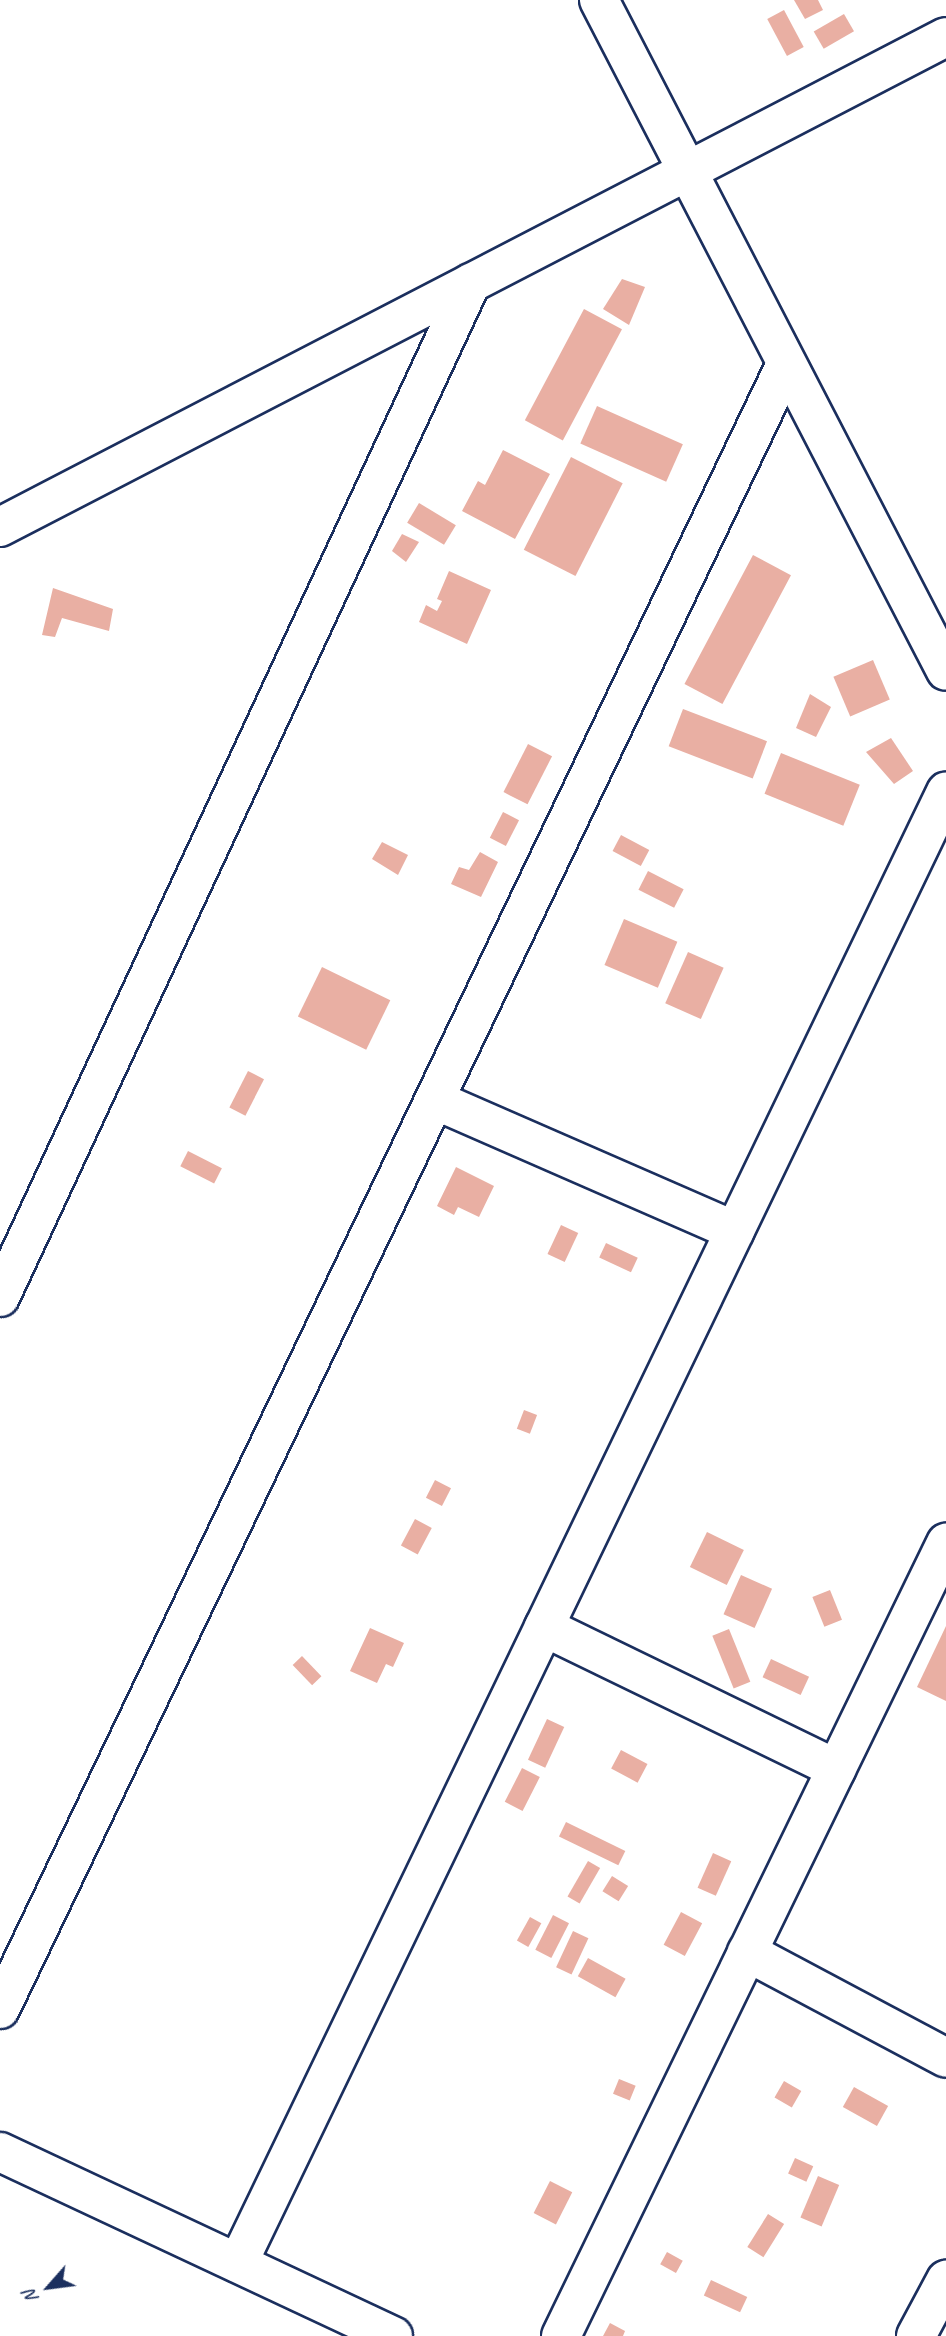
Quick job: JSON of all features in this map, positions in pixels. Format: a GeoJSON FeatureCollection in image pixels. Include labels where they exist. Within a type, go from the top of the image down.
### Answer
{"type":"FeatureCollection","features":[{"type":"Feature","properties":{"kind":"street"},"geometry":{"type":"LineString","coordinates":[[599,0],[946,671]]}},
{"type":"Feature","properties":{"kind":"street"},"geometry":{"type":"LineString","coordinates":[[0,527],[946,37]]}},
{"type":"Feature","properties":{"kind":"street"},"geometry":{"type":"LineString","coordinates":[[0,1297],[471,283]]}},
{"type":"Feature","properties":{"kind":"street"},"geometry":{"type":"LineString","coordinates":[[0,2009],[786,364]]}},
{"type":"Feature","properties":{"kind":"street"},"geometry":{"type":"LineString","coordinates":[[237,2263],[946,792]]}},
{"type":"Feature","properties":{"kind":"street"},"geometry":{"type":"LineString","coordinates":[[435,1100],[735,1231]]}},
{"type":"Feature","properties":{"kind":"street"},"geometry":{"type":"LineString","coordinates":[[561,2336],[946,1543]]}},
{"type":"Feature","properties":{"kind":"street"},"geometry":{"type":"LineString","coordinates":[[544,1627],[836,1769]]}},
{"type":"Feature","properties":{"kind":"street"},"geometry":{"type":"LineString","coordinates":[[747,1952],[946,2059]]}},
{"type":"Feature","properties":{"kind":"street"},"geometry":{"type":"LineString","coordinates":[[0,2152],[393,2336]]}},
{"type":"Feature","properties":{"kind":"street"},"geometry":{"type":"LineString","coordinates":[[916,2336],[946,2280]]}},
{"type":"Feature","properties":{"kind":"building"},"geometry":{"type":"Polygon","coordinates":[[[794,0],[818,0],[823,10],[805,19],[794,0]]]}},
{"type":"Feature","properties":{"kind":"building"},"geometry":{"type":"Polygon","coordinates":[[[784,10],[804,47],[787,56],[767,19],[784,10]]]}},
{"type":"Feature","properties":{"kind":"building"},"geometry":{"type":"Polygon","coordinates":[[[844,14],[854,31],[824,49],[814,32],[844,14]]]}},
{"type":"Feature","properties":{"kind":"building"},"geometry":{"type":"Polygon","coordinates":[[[622,279],[645,287],[629,325],[603,309],[622,279]]]}},
{"type":"Feature","properties":{"kind":"building"},"geometry":{"type":"Polygon","coordinates":[[[584,309],[622,329],[563,440],[525,420],[584,309]]]}},
{"type":"Feature","properties":{"kind":"building"},"geometry":{"type":"Polygon","coordinates":[[[597,406],[683,444],[666,482],[580,443],[597,406]]]}},
{"type":"Feature","properties":{"kind":"building"},"geometry":{"type":"Polygon","coordinates":[[[503,450],[550,474],[515,539],[462,511],[478,481],[485,485],[503,450]]]}},
{"type":"Feature","properties":{"kind":"building"},"geometry":{"type":"Polygon","coordinates":[[[571,457],[623,483],[575,576],[524,550],[571,457]]]}},
{"type":"Feature","properties":{"kind":"building"},"geometry":{"type":"Polygon","coordinates":[[[419,503],[456,525],[444,545],[407,523],[419,503]]]}},
{"type":"Feature","properties":{"kind":"building"},"geometry":{"type":"Polygon","coordinates":[[[402,534],[419,542],[406,562],[392,551],[402,534]]]}},
{"type":"Feature","properties":{"kind":"building"},"geometry":{"type":"Polygon","coordinates":[[[753,555],[791,575],[722,704],[684,684],[753,555]]]}},
{"type":"Feature","properties":{"kind":"building"},"geometry":{"type":"Polygon","coordinates":[[[449,571],[491,590],[467,644],[419,622],[426,605],[437,611],[442,601],[437,599],[449,571]]]}},
{"type":"Feature","properties":{"kind":"building"},"geometry":{"type":"Polygon","coordinates":[[[53,588],[113,609],[109,631],[62,618],[55,637],[42,635],[53,588]]]}},
{"type":"Feature","properties":{"kind":"building"},"geometry":{"type":"Polygon","coordinates":[[[873,660],[890,700],[850,716],[833,677],[873,660]]]}},
{"type":"Feature","properties":{"kind":"building"},"geometry":{"type":"Polygon","coordinates":[[[810,694],[831,707],[816,737],[796,728],[810,694]]]}},
{"type":"Feature","properties":{"kind":"building"},"geometry":{"type":"Polygon","coordinates":[[[683,709],[767,741],[753,779],[669,746],[683,709]]]}},
{"type":"Feature","properties":{"kind":"building"},"geometry":{"type":"Polygon","coordinates":[[[891,738],[913,771],[894,784],[866,752],[891,738]]]}},
{"type":"Feature","properties":{"kind":"building"},"geometry":{"type":"Polygon","coordinates":[[[528,744],[552,756],[528,804],[503,792],[528,744]]]}},
{"type":"Feature","properties":{"kind":"building"},"geometry":{"type":"Polygon","coordinates":[[[781,753],[860,785],[843,826],[765,794],[781,753]]]}},
{"type":"Feature","properties":{"kind":"building"},"geometry":{"type":"Polygon","coordinates":[[[503,812],[519,820],[506,846],[490,838],[503,812]]]}},
{"type":"Feature","properties":{"kind":"building"},"geometry":{"type":"Polygon","coordinates":[[[621,835],[649,850],[641,866],[613,851],[621,835]]]}},
{"type":"Feature","properties":{"kind":"building"},"geometry":{"type":"Polygon","coordinates":[[[382,842],[408,855],[398,875],[372,859],[382,842]]]}},
{"type":"Feature","properties":{"kind":"building"},"geometry":{"type":"Polygon","coordinates":[[[480,852],[498,862],[481,897],[451,884],[459,867],[469,870],[480,852]]]}},
{"type":"Feature","properties":{"kind":"building"},"geometry":{"type":"Polygon","coordinates":[[[648,871],[684,889],[674,908],[638,890],[648,871]]]}},
{"type":"Feature","properties":{"kind":"building"},"geometry":{"type":"Polygon","coordinates":[[[624,919],[677,942],[658,988],[604,965],[624,919]]]}},
{"type":"Feature","properties":{"kind":"building"},"geometry":{"type":"Polygon","coordinates":[[[688,952],[724,968],[701,1019],[665,1003],[688,952]]]}},
{"type":"Feature","properties":{"kind":"building"},"geometry":{"type":"Polygon","coordinates":[[[322,967],[390,1000],[366,1050],[298,1016],[322,967]]]}},
{"type":"Feature","properties":{"kind":"building"},"geometry":{"type":"Polygon","coordinates":[[[248,1071],[264,1079],[245,1116],[229,1108],[248,1071]]]}},
{"type":"Feature","properties":{"kind":"building"},"geometry":{"type":"Polygon","coordinates":[[[188,1151],[222,1168],[214,1183],[180,1166],[188,1151]]]}},
{"type":"Feature","properties":{"kind":"building"},"geometry":{"type":"Polygon","coordinates":[[[456,1167],[494,1186],[479,1217],[458,1207],[454,1215],[437,1206],[456,1167]]]}},
{"type":"Feature","properties":{"kind":"building"},"geometry":{"type":"Polygon","coordinates":[[[561,1225],[578,1233],[565,1262],[547,1254],[561,1225]]]}},
{"type":"Feature","properties":{"kind":"building"},"geometry":{"type":"Polygon","coordinates":[[[606,1243],[638,1258],[631,1272],[599,1258],[606,1243]]]}},
{"type":"Feature","properties":{"kind":"building"},"geometry":{"type":"Polygon","coordinates":[[[524,1410],[537,1415],[530,1434],[517,1429],[524,1410]]]}},
{"type":"Feature","properties":{"kind":"building"},"geometry":{"type":"Polygon","coordinates":[[[435,1480],[451,1488],[442,1506],[426,1498],[435,1480]]]}},
{"type":"Feature","properties":{"kind":"building"},"geometry":{"type":"Polygon","coordinates":[[[415,1519],[432,1528],[418,1554],[401,1545],[415,1519]]]}},
{"type":"Feature","properties":{"kind":"building"},"geometry":{"type":"Polygon","coordinates":[[[707,1532],[744,1550],[727,1585],[690,1567],[707,1532]]]}},
{"type":"Feature","properties":{"kind":"building"},"geometry":{"type":"Polygon","coordinates":[[[741,1575],[772,1589],[755,1628],[724,1614],[741,1575]]]}},
{"type":"Feature","properties":{"kind":"building"},"geometry":{"type":"Polygon","coordinates":[[[830,1590],[842,1620],[824,1627],[812,1597],[830,1590]]]}},
{"type":"Feature","properties":{"kind":"building"},"geometry":{"type":"Polygon","coordinates":[[[946,1626],[946,1701],[917,1687],[946,1626]]]}},
{"type":"Feature","properties":{"kind":"building"},"geometry":{"type":"Polygon","coordinates":[[[370,1628],[404,1643],[393,1667],[386,1664],[377,1683],[350,1671],[370,1628]]]}},
{"type":"Feature","properties":{"kind":"building"},"geometry":{"type":"Polygon","coordinates":[[[729,1629],[750,1682],[734,1689],[712,1636],[729,1629]]]}},
{"type":"Feature","properties":{"kind":"building"},"geometry":{"type":"Polygon","coordinates":[[[302,1656],[321,1676],[312,1685],[293,1665],[302,1656]]]}},
{"type":"Feature","properties":{"kind":"building"},"geometry":{"type":"Polygon","coordinates":[[[771,1659],[809,1677],[801,1695],[763,1677],[771,1659]]]}},
{"type":"Feature","properties":{"kind":"building"},"geometry":{"type":"Polygon","coordinates":[[[547,1719],[564,1727],[545,1768],[528,1760],[547,1719]]]}},
{"type":"Feature","properties":{"kind":"building"},"geometry":{"type":"Polygon","coordinates":[[[621,1750],[647,1764],[638,1783],[611,1769],[621,1750]]]}},
{"type":"Feature","properties":{"kind":"building"},"geometry":{"type":"Polygon","coordinates":[[[522,1768],[540,1777],[523,1811],[505,1802],[522,1768]]]}},
{"type":"Feature","properties":{"kind":"building"},"geometry":{"type":"Polygon","coordinates":[[[566,1822],[625,1851],[618,1865],[559,1836],[566,1822]]]}},
{"type":"Feature","properties":{"kind":"building"},"geometry":{"type":"Polygon","coordinates":[[[713,1853],[731,1861],[716,1896],[698,1888],[713,1853]]]}},
{"type":"Feature","properties":{"kind":"building"},"geometry":{"type":"Polygon","coordinates":[[[588,1861],[600,1868],[580,1904],[568,1897],[588,1861]]]}},
{"type":"Feature","properties":{"kind":"building"},"geometry":{"type":"Polygon","coordinates":[[[612,1876],[628,1886],[619,1901],[602,1891],[612,1876]]]}},
{"type":"Feature","properties":{"kind":"building"},"geometry":{"type":"Polygon","coordinates":[[[681,1912],[702,1923],[685,1956],[664,1945],[681,1912]]]}},
{"type":"Feature","properties":{"kind":"building"},"geometry":{"type":"Polygon","coordinates":[[[553,1915],[569,1923],[551,1958],[535,1950],[553,1915]]]}},
{"type":"Feature","properties":{"kind":"building"},"geometry":{"type":"Polygon","coordinates":[[[530,1917],[541,1923],[528,1947],[517,1941],[530,1917]]]}},
{"type":"Feature","properties":{"kind":"building"},"geometry":{"type":"Polygon","coordinates":[[[573,1931],[588,1938],[572,1974],[556,1967],[573,1931]]]}},
{"type":"Feature","properties":{"kind":"building"},"geometry":{"type":"Polygon","coordinates":[[[588,1958],[626,1979],[615,1997],[578,1976],[588,1958]]]}},
{"type":"Feature","properties":{"kind":"building"},"geometry":{"type":"Polygon","coordinates":[[[619,2079],[636,2086],[630,2101],[613,2094],[619,2079]]]}},
{"type":"Feature","properties":{"kind":"building"},"geometry":{"type":"Polygon","coordinates":[[[784,2081],[801,2091],[792,2107],[775,2097],[784,2081]]]}},
{"type":"Feature","properties":{"kind":"building"},"geometry":{"type":"Polygon","coordinates":[[[854,2087],[888,2106],[877,2126],[843,2107],[854,2087]]]}},
{"type":"Feature","properties":{"kind":"building"},"geometry":{"type":"Polygon","coordinates":[[[795,2158],[813,2166],[806,2182],[788,2174],[795,2158]]]}},
{"type":"Feature","properties":{"kind":"building"},"geometry":{"type":"Polygon","coordinates":[[[818,2176],[839,2185],[822,2226],[800,2217],[818,2176]]]}},
{"type":"Feature","properties":{"kind":"building"},"geometry":{"type":"Polygon","coordinates":[[[550,2181],[572,2192],[556,2224],[534,2213],[550,2181]]]}},
{"type":"Feature","properties":{"kind":"building"},"geometry":{"type":"Polygon","coordinates":[[[768,2214],[784,2224],[763,2257],[747,2247],[768,2214]]]}},
{"type":"Feature","properties":{"kind":"building"},"geometry":{"type":"Polygon","coordinates":[[[667,2252],[683,2261],[676,2273],[660,2264],[667,2252]]]}},
{"type":"Feature","properties":{"kind":"building"},"geometry":{"type":"Polygon","coordinates":[[[711,2280],[747,2297],[740,2312],[704,2295],[711,2280]]]}},
{"type":"Feature","properties":{"kind":"building"},"geometry":{"type":"Polygon","coordinates":[[[610,2323],[625,2331],[623,2336],[603,2336],[610,2323]]]}}]}
